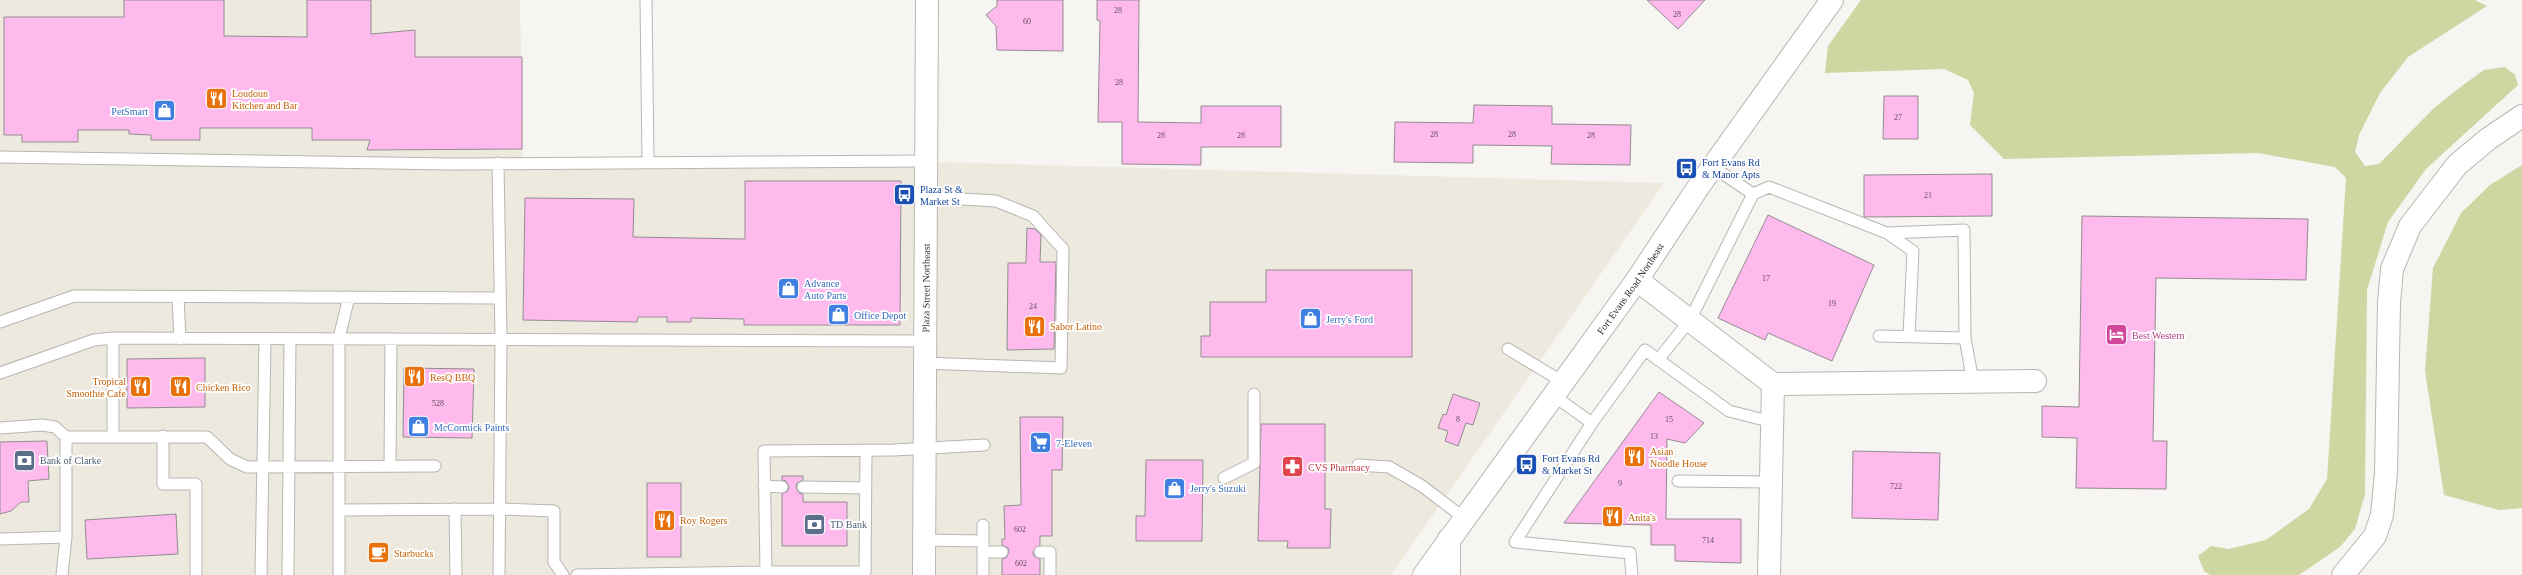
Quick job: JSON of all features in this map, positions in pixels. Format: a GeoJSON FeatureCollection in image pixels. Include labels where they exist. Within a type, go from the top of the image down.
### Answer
{"type":"FeatureCollection","features":[{"type":"Feature","properties":{"kind":"main road","name":"Plaza Street Northeast"},"geometry":{"type":"LineString","coordinates":[[924,575],[926,449],[924,363],[927,197],[927,0]]}},
{"type":"Feature","properties":{"kind":"main road","name":"Fort Evans Road Northeast"},"geometry":{"type":"LineString","coordinates":[[1424,575],[1637,280],[1713,167],[1832,0]]}},
{"type":"Feature","properties":{"kind":"main road"},"geometry":{"type":"LineString","coordinates":[[2343,575],[2375,536],[2382,515],[2386,473],[2389,303],[2392,269],[2410,226],[2457,165],[2488,139],[2522,116]]}},
{"type":"Feature","properties":{"kind":"main road"},"geometry":{"type":"LineString","coordinates":[[1637,280],[1773,384],[2035,381]]}},
{"type":"Feature","properties":{"kind":"main road"},"geometry":{"type":"LineString","coordinates":[[1769,575],[1773,384]]}},
{"type":"Feature","properties":{"kind":"main road"},"geometry":{"type":"LineString","coordinates":[[1449,539],[1449,575]]}},
{"type":"Feature","properties":{"kind":"lane"},"geometry":{"type":"LineString","coordinates":[[646,0],[648,161]]}},
{"type":"Feature","properties":{"kind":"lane"},"geometry":{"type":"LineString","coordinates":[[0,157],[498,163],[648,161],[927,161]]}},
{"type":"Feature","properties":{"kind":"lane"},"geometry":{"type":"LineString","coordinates":[[498,163],[501,339],[499,575]]}},
{"type":"Feature","properties":{"kind":"lane"},"geometry":{"type":"LineString","coordinates":[[1713,167],[1753,194]]}},
{"type":"Feature","properties":{"kind":"lane"},"geometry":{"type":"LineString","coordinates":[[1658,360],[1690,320],[1753,194],[1770,186],[1887,233],[1912,251],[1909,336]]}},
{"type":"Feature","properties":{"kind":"lane"},"geometry":{"type":"LineString","coordinates":[[924,363],[1060,368],[1063,250],[1033,216],[996,201],[927,197]]}},
{"type":"Feature","properties":{"kind":"lane"},"geometry":{"type":"LineString","coordinates":[[1887,233],[1964,230],[1965,338],[1973,382]]}},
{"type":"Feature","properties":{"kind":"lane"},"geometry":{"type":"LineString","coordinates":[[0,322],[74,296],[500,298]]}},
{"type":"Feature","properties":{"kind":"lane"},"geometry":{"type":"LineString","coordinates":[[178,297],[180,339]]}},
{"type":"Feature","properties":{"kind":"lane"},"geometry":{"type":"LineString","coordinates":[[339,575],[339,338],[349,297]]}},
{"type":"Feature","properties":{"kind":"lane"},"geometry":{"type":"LineString","coordinates":[[1879,336],[1965,338]]}},
{"type":"Feature","properties":{"kind":"lane"},"geometry":{"type":"LineString","coordinates":[[0,373],[94,340],[114,338],[265,340],[339,338],[925,341]]}},
{"type":"Feature","properties":{"kind":"lane"},"geometry":{"type":"LineString","coordinates":[[114,338],[114,437]]}},
{"type":"Feature","properties":{"kind":"lane"},"geometry":{"type":"LineString","coordinates":[[288,575],[290,339]]}},
{"type":"Feature","properties":{"kind":"lane"},"geometry":{"type":"LineString","coordinates":[[390,466],[391,339]]}},
{"type":"Feature","properties":{"kind":"lane"},"geometry":{"type":"LineString","coordinates":[[261,575],[265,340]]}},
{"type":"Feature","properties":{"kind":"lane"},"geometry":{"type":"LineString","coordinates":[[1508,349],[1558,389],[1592,423]]}},
{"type":"Feature","properties":{"kind":"lane"},"geometry":{"type":"LineString","coordinates":[[1632,575],[1630,553],[1515,542],[1592,423],[1645,350],[1729,411],[1772,422]]}},
{"type":"Feature","properties":{"kind":"lane"},"geometry":{"type":"LineString","coordinates":[[1224,478],[1254,463],[1254,394]]}},
{"type":"Feature","properties":{"kind":"lane"},"geometry":{"type":"LineString","coordinates":[[0,428],[42,425],[55,427],[66,437],[207,437],[230,459],[247,467],[435,466]]}},
{"type":"Feature","properties":{"kind":"lane"},"geometry":{"type":"LineString","coordinates":[[163,436],[163,484],[196,484],[196,575]]}},
{"type":"Feature","properties":{"kind":"lane"},"geometry":{"type":"LineString","coordinates":[[62,575],[66,536],[66,437]]}},
{"type":"Feature","properties":{"kind":"lane"},"geometry":{"type":"LineString","coordinates":[[766,572],[764,451],[866,451],[984,445]]}},
{"type":"Feature","properties":{"kind":"lane"},"geometry":{"type":"LineString","coordinates":[[577,575],[865,572],[866,451]]}},
{"type":"Feature","properties":{"kind":"lane"},"geometry":{"type":"LineString","coordinates":[[1358,465],[1389,467],[1422,486],[1464,518]]}},
{"type":"Feature","properties":{"kind":"lane"},"geometry":{"type":"LineString","coordinates":[[1678,481],[1771,482]]}},
{"type":"Feature","properties":{"kind":"lane"},"geometry":{"type":"LineString","coordinates":[[764,486],[782,487]]}},
{"type":"Feature","properties":{"kind":"lane"},"geometry":{"type":"LineString","coordinates":[[803,487],[866,488]]}},
{"type":"Feature","properties":{"kind":"lane"},"geometry":{"type":"LineString","coordinates":[[455,509],[456,575]]}},
{"type":"Feature","properties":{"kind":"lane"},"geometry":{"type":"LineString","coordinates":[[339,510],[500,509],[554,511],[554,562],[563,575]]}},
{"type":"Feature","properties":{"kind":"lane"},"geometry":{"type":"LineString","coordinates":[[983,525],[983,575]]}},
{"type":"Feature","properties":{"kind":"lane"},"geometry":{"type":"LineString","coordinates":[[0,539],[66,536]]}},
{"type":"Feature","properties":{"kind":"lane"},"geometry":{"type":"LineString","coordinates":[[925,540],[983,546],[1002,552]]}},
{"type":"Feature","properties":{"kind":"lane"},"geometry":{"type":"LineString","coordinates":[[1040,552],[1050,552],[1050,575]]}},
{"type":"Feature","properties":{"kind":"shaded area"},"geometry":{"type":"Polygon","coordinates":[[[0,0],[520,0],[523,162],[904,161],[1664,183],[1391,575],[0,575],[0,0]]]}},
{"type":"Feature","properties":{"kind":"green space"},"geometry":{"type":"Polygon","coordinates":[[[1861,0],[2475,0],[2487,6],[2408,57],[2380,93],[2359,135],[2355,152],[2365,166],[2379,164],[2433,109],[2484,70],[2505,67],[2515,75],[2518,85],[2426,169],[2388,222],[2367,290],[2365,494],[2355,529],[2340,547],[2299,575],[2210,575],[2204,571],[2198,556],[2211,546],[2229,549],[2266,540],[2309,509],[2327,479],[2346,178],[2335,167],[2258,153],[2004,159],[1970,125],[1974,93],[1968,80],[1944,69],[1825,73],[1828,46],[1861,0]]]}},
{"type":"Feature","properties":{"kind":"green space"},"geometry":{"type":"Polygon","coordinates":[[[2522,165],[2522,508],[2499,510],[2444,495],[2425,371],[2433,268],[2461,213],[2490,185],[2522,165]]]}},
{"type":"Feature","properties":{"kind":"building"},"geometry":{"type":"Polygon","coordinates":[[[124,0],[224,0],[224,36],[307,37],[307,0],[371,0],[371,34],[415,30],[415,57],[522,57],[522,149],[367,150],[370,140],[312,140],[312,128],[200,128],[200,140],[151,140],[151,135],[129,134],[129,130],[78,130],[78,142],[22,142],[22,135],[4,135],[4,17],[124,17],[124,0]]]}},
{"type":"Feature","properties":{"kind":"building"},"geometry":{"type":"Polygon","coordinates":[[[997,0],[1063,0],[1063,51],[997,50],[996,26],[986,15],[997,6],[997,0]]]}},
{"type":"Feature","properties":{"kind":"building"},"geometry":{"type":"Polygon","coordinates":[[[1097,0],[1139,0],[1138,122],[1201,123],[1201,106],[1281,106],[1281,147],[1201,147],[1201,165],[1122,164],[1122,122],[1098,122],[1100,21],[1097,20],[1097,0]]]}},
{"type":"Feature","properties":{"kind":"building"},"geometry":{"type":"Polygon","coordinates":[[[1647,0],[1705,0],[1678,29],[1647,0]]]}},
{"type":"Feature","properties":{"kind":"building"},"geometry":{"type":"Polygon","coordinates":[[[1884,96],[1918,96],[1918,139],[1883,139],[1884,96]]]}},
{"type":"Feature","properties":{"kind":"building"},"geometry":{"type":"Polygon","coordinates":[[[1474,105],[1552,106],[1552,124],[1631,125],[1630,165],[1551,164],[1552,146],[1473,145],[1473,163],[1394,162],[1395,122],[1473,123],[1474,105]]]}},
{"type":"Feature","properties":{"kind":"building"},"geometry":{"type":"Polygon","coordinates":[[[1992,174],[1992,216],[1864,217],[1864,175],[1992,174]]]}},
{"type":"Feature","properties":{"kind":"building"},"geometry":{"type":"Polygon","coordinates":[[[745,181],[901,181],[900,325],[744,325],[744,319],[691,318],[691,322],[667,322],[667,317],[638,317],[637,322],[523,320],[525,198],[634,199],[633,237],[745,239],[745,181]]]}},
{"type":"Feature","properties":{"kind":"building"},"geometry":{"type":"Polygon","coordinates":[[[1768,215],[1874,265],[1832,361],[1768,333],[1765,340],[1718,318],[1768,215]]]}},
{"type":"Feature","properties":{"kind":"building","name":"Best Western"},"geometry":{"type":"Polygon","coordinates":[[[2082,216],[2308,219],[2306,280],[2156,278],[2153,441],[2167,441],[2166,489],[2076,488],[2077,438],[2042,437],[2042,406],[2079,407],[2082,216]]]}},
{"type":"Feature","properties":{"kind":"building"},"geometry":{"type":"Polygon","coordinates":[[[1027,228],[1035,229],[1041,235],[1040,262],[1056,262],[1054,349],[1007,350],[1008,263],[1026,263],[1027,228]]]}},
{"type":"Feature","properties":{"kind":"building","name":"Jerry's Ford"},"geometry":{"type":"Polygon","coordinates":[[[1266,270],[1412,270],[1412,357],[1201,357],[1201,336],[1210,336],[1210,302],[1266,302],[1266,270]]]}},
{"type":"Feature","properties":{"kind":"building"},"geometry":{"type":"Polygon","coordinates":[[[205,358],[205,407],[127,408],[127,359],[205,358]]]}},
{"type":"Feature","properties":{"kind":"building"},"geometry":{"type":"Polygon","coordinates":[[[404,368],[474,369],[472,438],[403,437],[404,368]]]}},
{"type":"Feature","properties":{"kind":"building"},"geometry":{"type":"Polygon","coordinates":[[[1659,392],[1704,423],[1685,443],[1667,439],[1666,519],[1741,519],[1741,563],[1675,561],[1675,545],[1651,545],[1651,525],[1564,523],[1659,392]]]}},
{"type":"Feature","properties":{"kind":"building"},"geometry":{"type":"Polygon","coordinates":[[[1453,394],[1480,403],[1473,425],[1466,423],[1458,446],[1445,441],[1448,431],[1438,428],[1443,414],[1446,415],[1453,394]]]}},
{"type":"Feature","properties":{"kind":"building"},"geometry":{"type":"Polygon","coordinates":[[[1020,417],[1063,417],[1062,470],[1052,470],[1052,536],[1040,536],[1040,545],[1033,552],[1034,556],[1040,559],[1040,575],[1002,575],[1002,559],[1006,558],[1009,552],[1008,548],[1002,545],[1002,539],[1005,539],[1004,506],[1021,505],[1020,417]]]}},
{"type":"Feature","properties":{"kind":"building","name":"CVS Pharmacy"},"geometry":{"type":"Polygon","coordinates":[[[1261,424],[1325,424],[1325,509],[1331,509],[1330,548],[1287,548],[1288,541],[1258,541],[1261,424]]]}},
{"type":"Feature","properties":{"kind":"building","name":"Bank of Clarke"},"geometry":{"type":"Polygon","coordinates":[[[47,441],[49,479],[28,481],[29,502],[21,502],[11,511],[0,514],[0,442],[47,441]]]}},
{"type":"Feature","properties":{"kind":"building"},"geometry":{"type":"Polygon","coordinates":[[[1853,451],[1940,453],[1938,520],[1852,518],[1853,451]]]}},
{"type":"Feature","properties":{"kind":"building","name":"Jerry's Suzuki"},"geometry":{"type":"Polygon","coordinates":[[[1146,460],[1203,460],[1202,541],[1136,541],[1136,516],[1145,516],[1146,460]]]}},
{"type":"Feature","properties":{"kind":"building","name":"TD Bank"},"geometry":{"type":"Polygon","coordinates":[[[782,476],[803,476],[803,480],[797,483],[796,487],[799,493],[803,494],[803,502],[847,502],[847,546],[782,546],[782,494],[788,491],[789,487],[786,481],[782,480],[782,476]]]}},
{"type":"Feature","properties":{"kind":"building","name":"Roy Rogers"},"geometry":{"type":"Polygon","coordinates":[[[647,483],[681,483],[681,557],[647,557],[647,483]]]}},
{"type":"Feature","properties":{"kind":"building"},"geometry":{"type":"Polygon","coordinates":[[[176,514],[178,554],[87,559],[85,520],[176,514]]]}},
{"type":"Feature","properties":{"kind":"place","name":"Loudoun Kitchen and Bar"},"geometry":{"type":"Point","coordinates":[216,99]}},
{"type":"Feature","properties":{"kind":"place","name":"PetSmart"},"geometry":{"type":"Point","coordinates":[164,111]}},
{"type":"Feature","properties":{"kind":"place","name":"Fort Evans Rd & Manor Apts"},"geometry":{"type":"Point","coordinates":[1686,168]}},
{"type":"Feature","properties":{"kind":"place","name":"Plaza St & Market St"},"geometry":{"type":"Point","coordinates":[904,195]}},
{"type":"Feature","properties":{"kind":"place","name":"Advance Auto Parts"},"geometry":{"type":"Point","coordinates":[789,289]}},
{"type":"Feature","properties":{"kind":"place","name":"Office Depot"},"geometry":{"type":"Point","coordinates":[839,315]}},
{"type":"Feature","properties":{"kind":"place","name":"Jerry's Ford"},"geometry":{"type":"Point","coordinates":[1311,319]}},
{"type":"Feature","properties":{"kind":"place","name":"Sabor Latino"},"geometry":{"type":"Point","coordinates":[1034,326]}},
{"type":"Feature","properties":{"kind":"place","name":"Best Western"},"geometry":{"type":"Point","coordinates":[2117,335]}},
{"type":"Feature","properties":{"kind":"place","name":"ResQ BBQ"},"geometry":{"type":"Point","coordinates":[415,377]}},
{"type":"Feature","properties":{"kind":"place","name":"Tropical Smoothie Cafe"},"geometry":{"type":"Point","coordinates":[141,387]}},
{"type":"Feature","properties":{"kind":"place","name":"Chicken Rico"},"geometry":{"type":"Point","coordinates":[180,387]}},
{"type":"Feature","properties":{"kind":"place","name":"McCormick Paints"},"geometry":{"type":"Point","coordinates":[418,427]}},
{"type":"Feature","properties":{"kind":"place","name":"7-Eleven"},"geometry":{"type":"Point","coordinates":[1041,443]}},
{"type":"Feature","properties":{"kind":"place","name":"Asian Noodle House"},"geometry":{"type":"Point","coordinates":[1635,457]}},
{"type":"Feature","properties":{"kind":"place","name":"Bank of Clarke"},"geometry":{"type":"Point","coordinates":[24,460]}},
{"type":"Feature","properties":{"kind":"place","name":"Fort Evans Rd & Market St"},"geometry":{"type":"Point","coordinates":[1526,464]}},
{"type":"Feature","properties":{"kind":"place","name":"CVS Pharmacy"},"geometry":{"type":"Point","coordinates":[1292,467]}},
{"type":"Feature","properties":{"kind":"place","name":"Jerry's Suzuki"},"geometry":{"type":"Point","coordinates":[1174,488]}},
{"type":"Feature","properties":{"kind":"place","name":"Anita's"},"geometry":{"type":"Point","coordinates":[1612,517]}},
{"type":"Feature","properties":{"kind":"place","name":"Roy Rogers"},"geometry":{"type":"Point","coordinates":[664,520]}},
{"type":"Feature","properties":{"kind":"place","name":"TD Bank"},"geometry":{"type":"Point","coordinates":[814,524]}},
{"type":"Feature","properties":{"kind":"place","name":"Starbucks"},"geometry":{"type":"Point","coordinates":[379,553]}}]}
